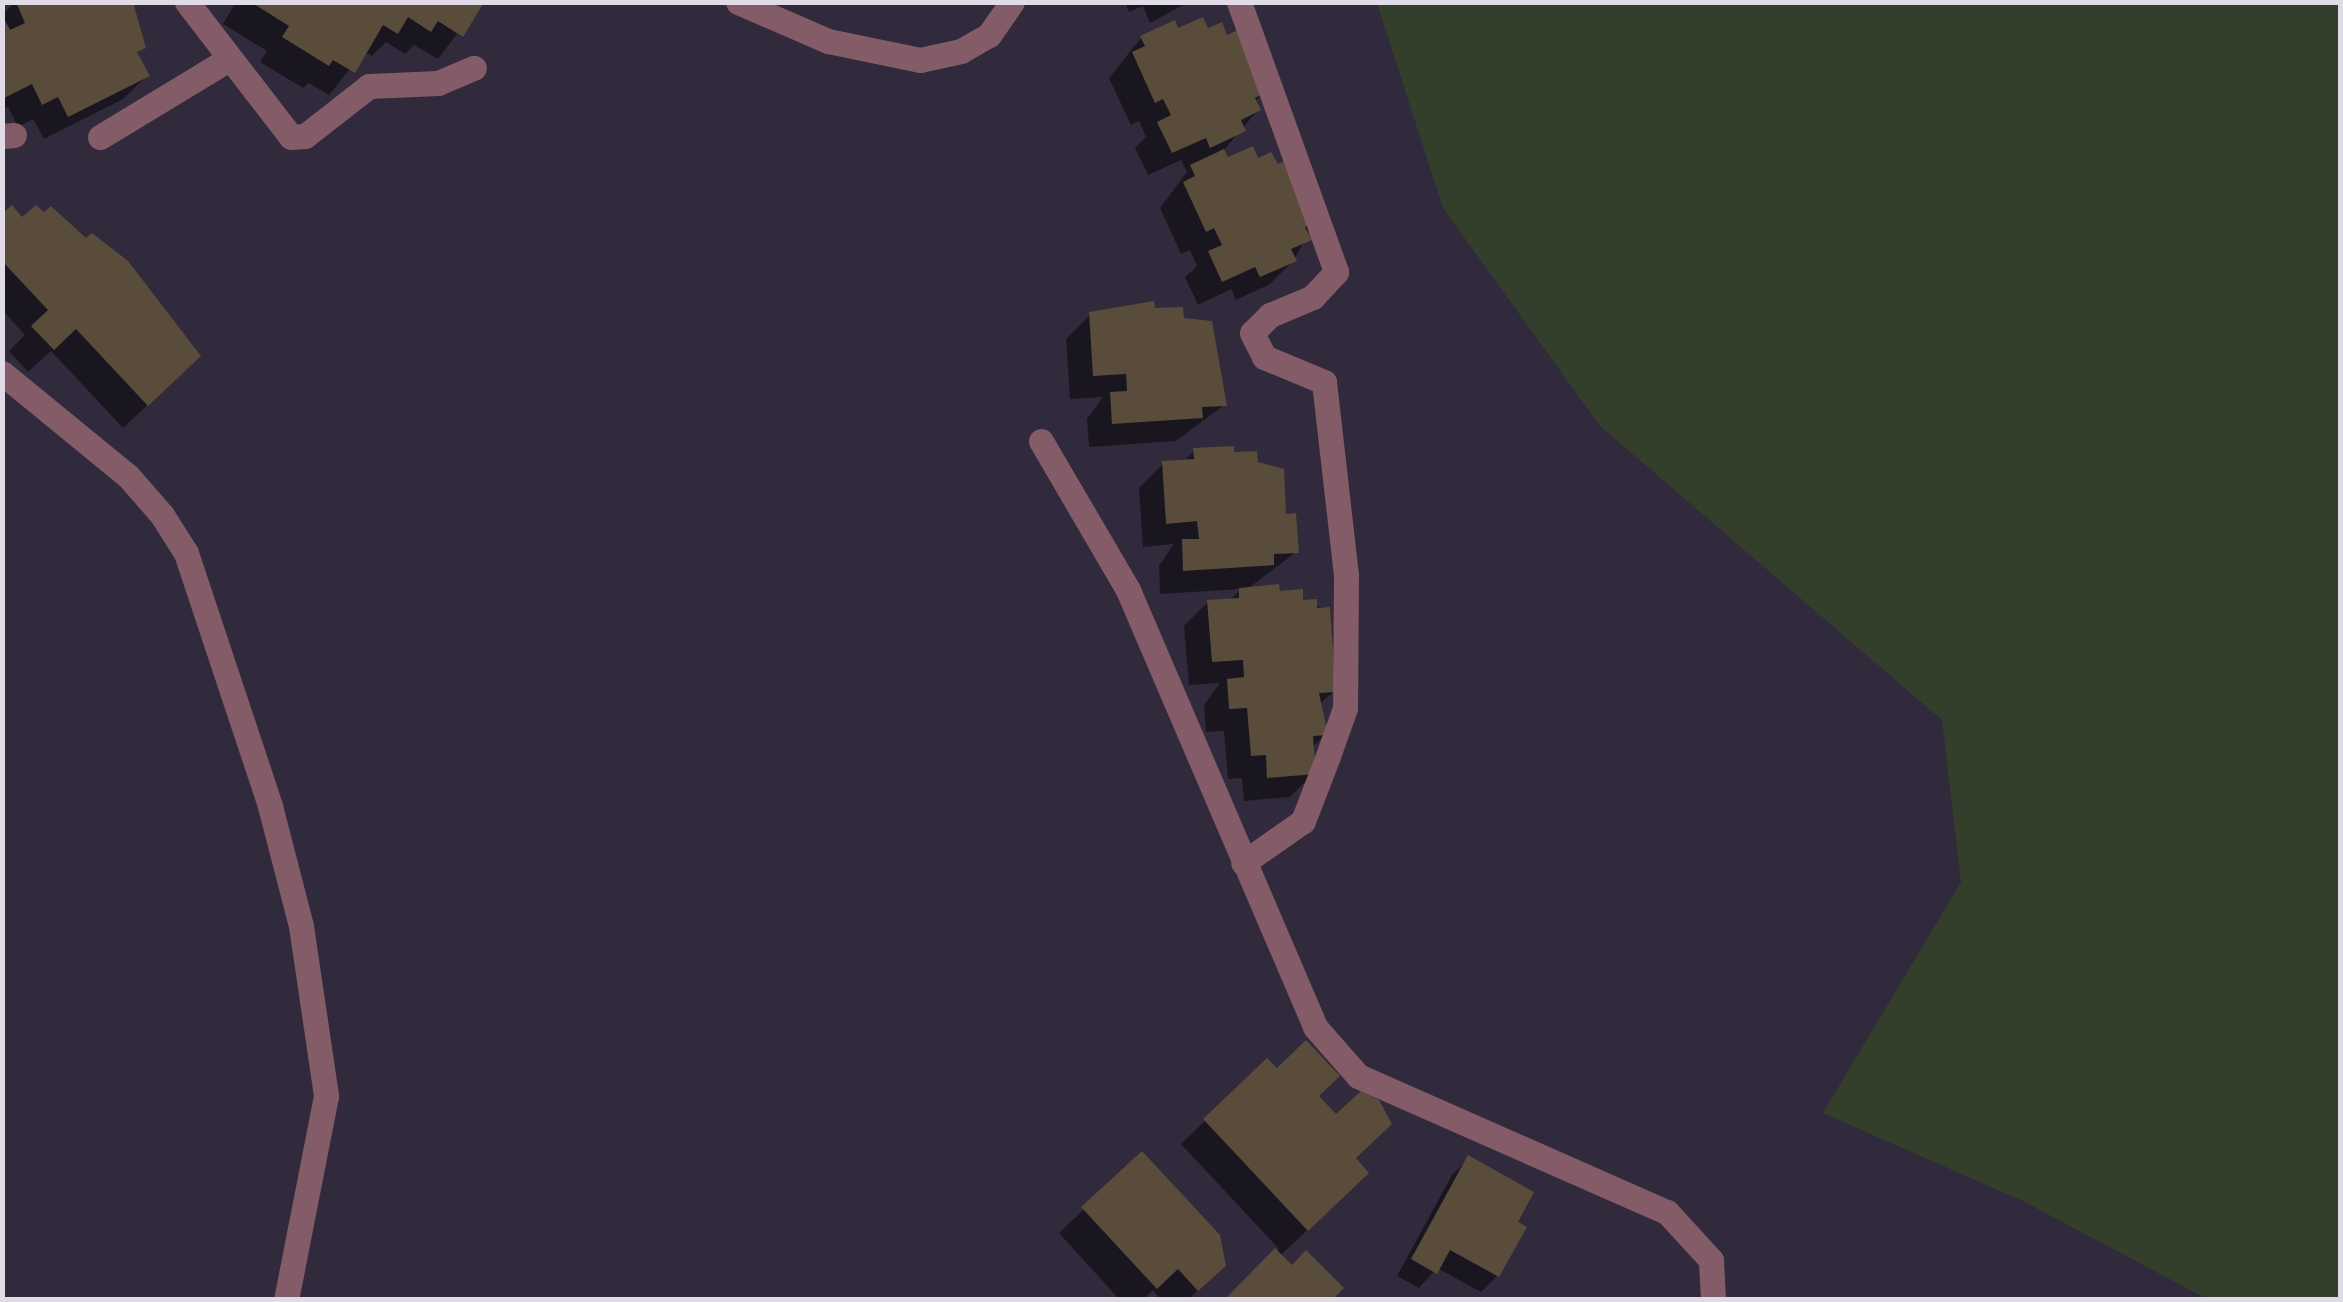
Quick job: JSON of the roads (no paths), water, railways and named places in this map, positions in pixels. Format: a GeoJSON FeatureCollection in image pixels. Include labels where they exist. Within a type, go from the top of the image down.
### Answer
{"type":"FeatureCollection","features":[{"type":"Feature","properties":{"kind":"street"},"geometry":{"type":"LineString","coordinates":[[186,2],[291,138],[305,136],[368,86],[438,83],[474,68]]}},
{"type":"Feature","properties":{"kind":"street"},"geometry":{"type":"LineString","coordinates":[[738,2],[828,40],[920,60],[961,51],[990,35],[1012,2]]}},
{"type":"Feature","properties":{"kind":"street"},"geometry":{"type":"LineString","coordinates":[[1239,2],[1336,272],[1313,296],[1270,316],[1252,333],[1264,356],[1324,382],[1346,575],[1340,724],[1303,821],[1244,863]]}},
{"type":"Feature","properties":{"kind":"street"},"geometry":{"type":"LineString","coordinates":[[100,137],[227,60]]}},
{"type":"Feature","properties":{"kind":"street"},"geometry":{"type":"LineString","coordinates":[[2,373],[128,476],[170,528],[206,606],[270,806],[300,926],[326,1096],[286,1300]]}},
{"type":"Feature","properties":{"kind":"street"},"geometry":{"type":"LineString","coordinates":[[1042,441],[1128,590],[1315,1027],[1358,1076],[1666,1212],[1711,1260],[1713,1300]]}}]}
